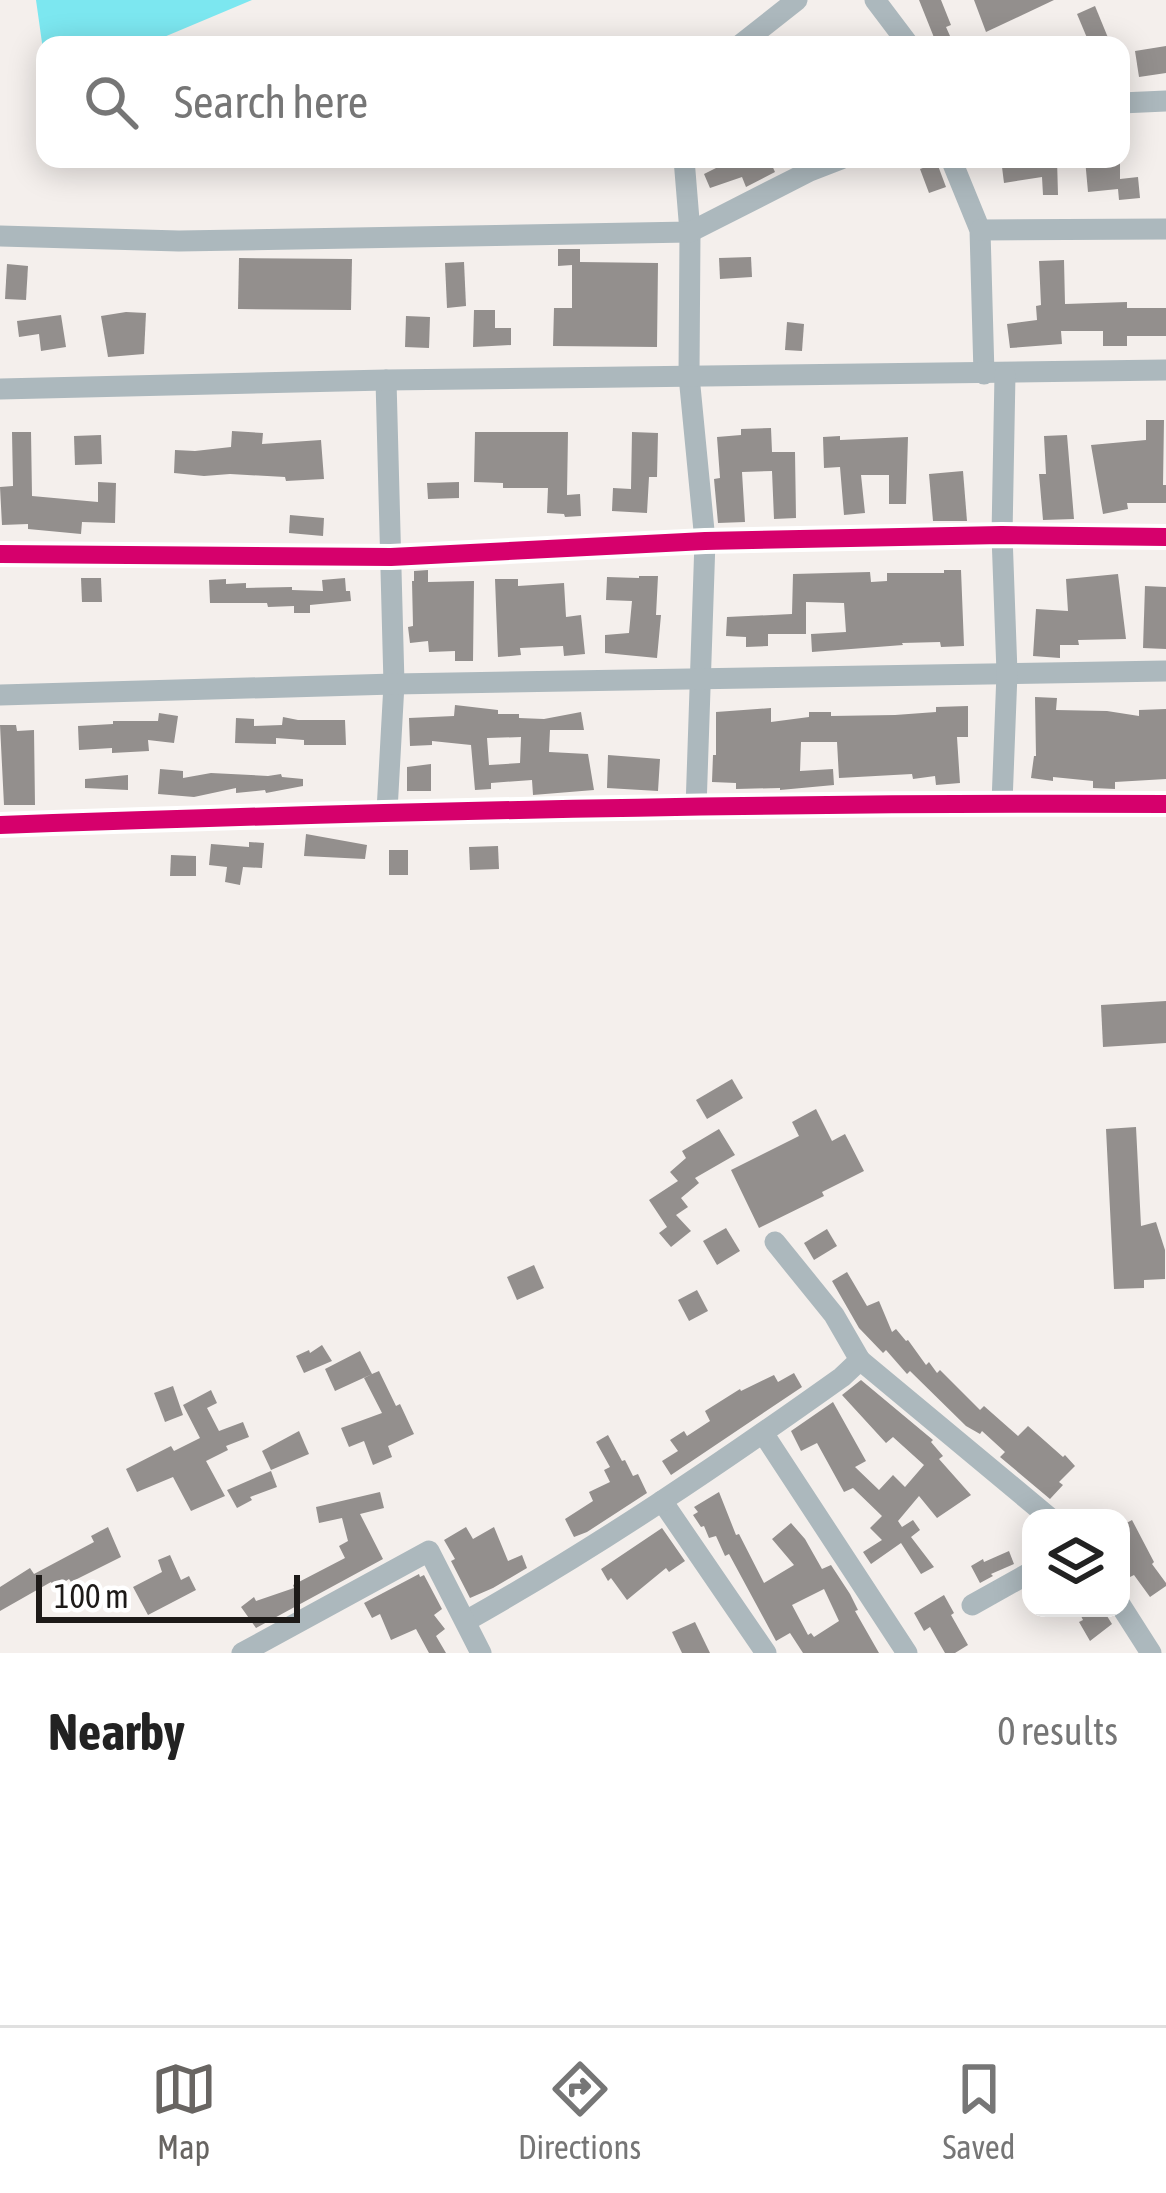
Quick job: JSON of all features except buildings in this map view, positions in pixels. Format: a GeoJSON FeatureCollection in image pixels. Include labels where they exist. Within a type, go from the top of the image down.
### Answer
{"type":"FeatureCollection","features":[{"type":"Feature","properties":{"kind":"street"},"geometry":{"type":"LineString","coordinates":[[751,36],[797,0]]}},
{"type":"Feature","properties":{"kind":"street"},"geometry":{"type":"LineString","coordinates":[[875,0],[902,36]]}},
{"type":"Feature","properties":{"kind":"street"},"geometry":{"type":"LineString","coordinates":[[1130,103],[1166,101]]}},
{"type":"Feature","properties":{"kind":"street"},"geometry":{"type":"LineString","coordinates":[[685,168],[691,232],[689,376],[705,541],[696,808]]}},
{"type":"Feature","properties":{"kind":"street"},"geometry":{"type":"LineString","coordinates":[[0,236],[179,241],[691,232],[818,168]]}},
{"type":"Feature","properties":{"kind":"street"},"geometry":{"type":"LineString","coordinates":[[955,168],[980,230],[994,374],[1007,673],[1002,803]]}},
{"type":"Feature","properties":{"kind":"street"},"geometry":{"type":"LineString","coordinates":[[980,230],[1166,230]]}},
{"type":"Feature","properties":{"kind":"street"},"geometry":{"type":"LineString","coordinates":[[0,389],[1166,370]]}},
{"type":"Feature","properties":{"kind":"street"},"geometry":{"type":"LineString","coordinates":[[386,380],[394,684],[387,811]]}},
{"type":"Feature","properties":{"kind":"street"},"geometry":{"type":"LineString","coordinates":[[0,554],[391,557],[705,541],[1166,537]]}},
{"type":"Feature","properties":{"kind":"street"},"geometry":{"type":"LineString","coordinates":[[0,694],[1166,670]]}},
{"type":"Feature","properties":{"kind":"street"},"geometry":{"type":"LineString","coordinates":[[0,824],[387,811],[1166,804]]}},
{"type":"Feature","properties":{"kind":"street"},"geometry":{"type":"LineString","coordinates":[[775,1242],[834,1315],[860,1360],[1039,1509]]}},
{"type":"Feature","properties":{"kind":"street"},"geometry":{"type":"LineString","coordinates":[[466,1621],[562,1567],[662,1501],[860,1360]]}},
{"type":"Feature","properties":{"kind":"street"},"geometry":{"type":"LineString","coordinates":[[763,1433],[907,1653]]}},
{"type":"Feature","properties":{"kind":"street"},"geometry":{"type":"LineString","coordinates":[[662,1501],[766,1653]]}},
{"type":"Feature","properties":{"kind":"street"},"geometry":{"type":"LineString","coordinates":[[242,1653],[429,1551],[481,1653]]}},
{"type":"Feature","properties":{"kind":"street"},"geometry":{"type":"LineString","coordinates":[[973,1605],[1022,1577]]}},
{"type":"Feature","properties":{"kind":"street"},"geometry":{"type":"LineString","coordinates":[[1128,1617],[1151,1653]]}},
{"type":"Feature","properties":{"kind":"water"},"geometry":{"type":"Polygon","coordinates":[[[36,0],[252,0],[166,36],[41,36],[36,0]]]}},
{"type":"Feature","properties":{"kind":"cycle path"},"geometry":{"type":"LineString","coordinates":[[0,554],[391,557],[705,541],[1166,537]]}},
{"type":"Feature","properties":{"kind":"cycle path"},"geometry":{"type":"LineString","coordinates":[[0,825],[583,808],[1166,804]]}}]}
